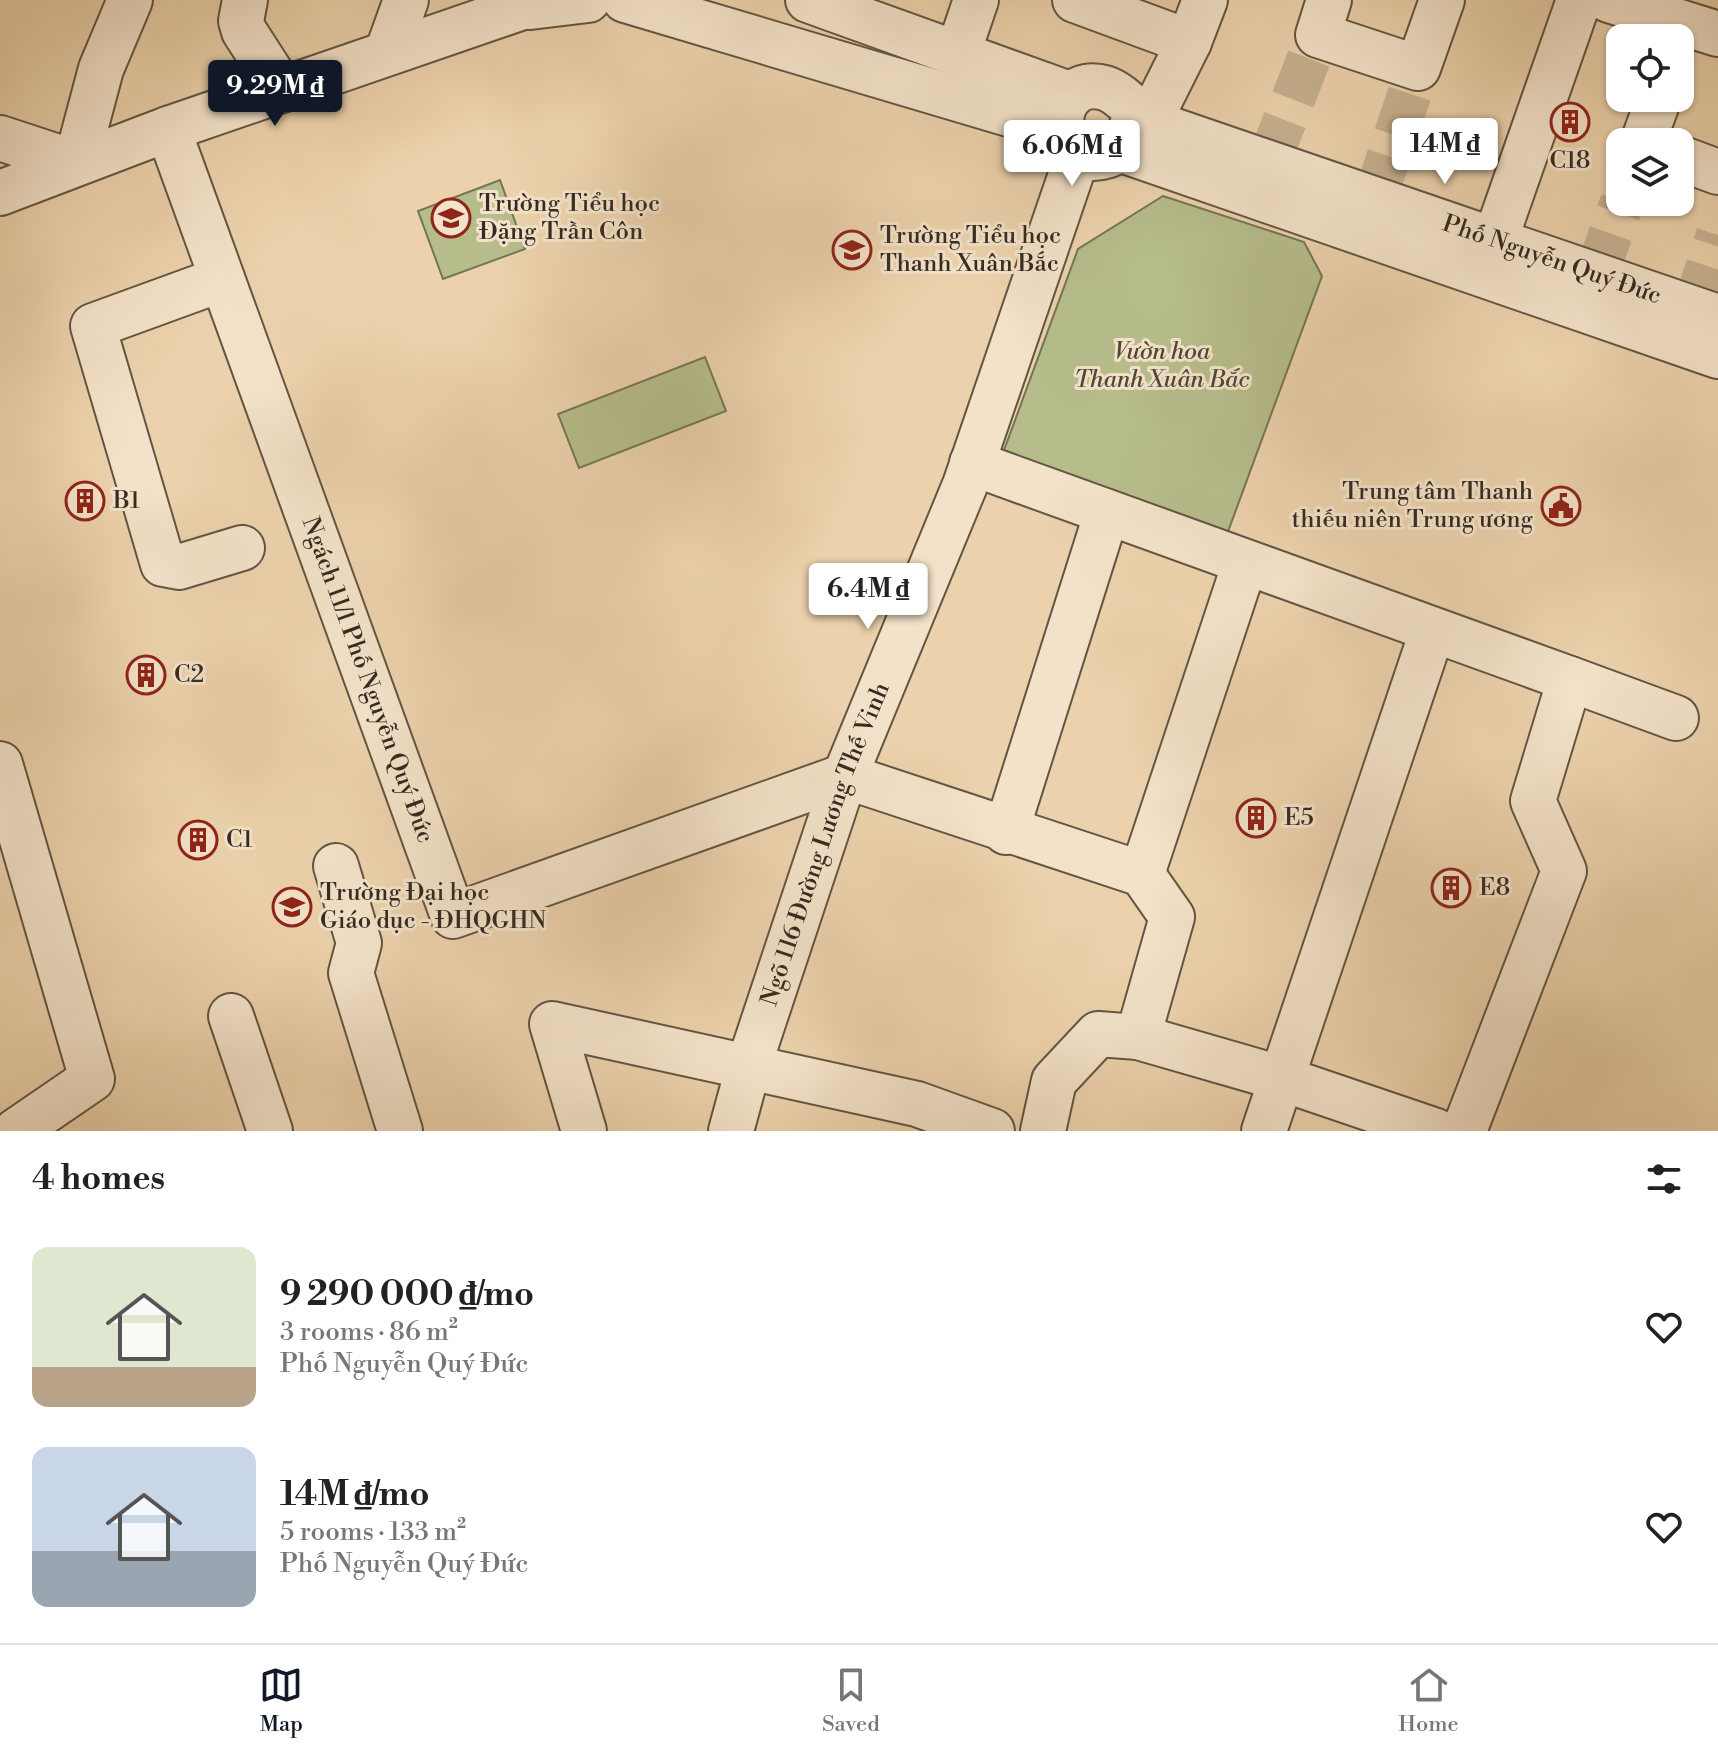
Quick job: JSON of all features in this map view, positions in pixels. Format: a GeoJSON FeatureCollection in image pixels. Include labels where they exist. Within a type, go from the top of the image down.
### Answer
{"type":"FeatureCollection","features":[{"type":"Feature","properties":{"kind":"street"},"geometry":{"type":"LineString","coordinates":[[76,163],[101,69],[130,0]]}},
{"type":"Feature","properties":{"kind":"street"},"geometry":{"type":"LineString","coordinates":[[245,0],[241,21],[244,31],[282,90]]}},
{"type":"Feature","properties":{"kind":"street"},"geometry":{"type":"LineString","coordinates":[[387,53],[406,0]]}},
{"type":"Feature","properties":{"kind":"street"},"geometry":{"type":"LineString","coordinates":[[0,193],[168,129],[537,3],[588,0]]}},
{"type":"Feature","properties":{"kind":"street","name":"Phố Nguyễn Quý Đức"},"geometry":{"type":"LineString","coordinates":[[625,0],[1095,130],[1489,257],[1718,317]]}},
{"type":"Feature","properties":{"kind":"street","name":"Phố Nguyễn Quý Đức"},"geometry":{"type":"LineString","coordinates":[[808,0],[958,53],[1095,130]]}},
{"type":"Feature","properties":{"kind":"street"},"geometry":{"type":"LineString","coordinates":[[1075,0],[1189,42]]}},
{"type":"Feature","properties":{"kind":"street","name":"Ngõ 116 Đường Lương Thế Vinh"},"geometry":{"type":"LineString","coordinates":[[731,1131],[749,1065],[845,776],[972,463],[1095,130],[1189,42],[1205,0]]}},
{"type":"Feature","properties":{"kind":"street"},"geometry":{"type":"LineString","coordinates":[[1329,0],[1318,35],[1418,68],[1442,0]]}},
{"type":"Feature","properties":{"kind":"street"},"geometry":{"type":"LineString","coordinates":[[1489,257],[1579,0]]}},
{"type":"Feature","properties":{"kind":"street"},"geometry":{"type":"LineString","coordinates":[[1609,0],[1695,32]]}},
{"type":"Feature","properties":{"kind":"street"},"geometry":{"type":"LineString","coordinates":[[958,53],[979,2]]}},
{"type":"Feature","properties":{"kind":"street"},"geometry":{"type":"LineString","coordinates":[[168,129],[222,279],[93,326],[163,564],[179,567],[242,548]]}},
{"type":"Feature","properties":{"kind":"street"},"geometry":{"type":"LineString","coordinates":[[0,138],[76,163]]}},
{"type":"Feature","properties":{"kind":"street"},"geometry":{"type":"LineString","coordinates":[[1694,163],[1718,172]]}},
{"type":"Feature","properties":{"kind":"street","name":"Phố Nguyễn Quý Đức"},"geometry":{"type":"LineString","coordinates":[[1489,257],[1718,356]]}},
{"type":"Feature","properties":{"kind":"street","name":"Ngách 11/1 Phố Nguyễn Quý Đức"},"geometry":{"type":"LineString","coordinates":[[222,279],[453,916],[845,776]]}},
{"type":"Feature","properties":{"kind":"street"},"geometry":{"type":"LineString","coordinates":[[972,463],[1676,718]]}},
{"type":"Feature","properties":{"kind":"street"},"geometry":{"type":"LineString","coordinates":[[1006,832],[1107,512]]}},
{"type":"Feature","properties":{"kind":"street"},"geometry":{"type":"LineString","coordinates":[[1142,874],[1245,563]]}},
{"type":"Feature","properties":{"kind":"street"},"geometry":{"type":"LineString","coordinates":[[1264,1131],[1432,632]]}},
{"type":"Feature","properties":{"kind":"street"},"geometry":{"type":"LineString","coordinates":[[1464,1131],[1564,871],[1533,801],[1570,679]]}},
{"type":"Feature","properties":{"kind":"street"},"geometry":{"type":"LineString","coordinates":[[0,764],[92,1079],[16,1131]]}},
{"type":"Feature","properties":{"kind":"street"},"geometry":{"type":"LineString","coordinates":[[845,776],[1006,832],[1142,874],[1172,917],[1138,1037]]}},
{"type":"Feature","properties":{"kind":"street"},"geometry":{"type":"LineString","coordinates":[[336,866],[359,943],[351,973],[400,1131]]}},
{"type":"Feature","properties":{"kind":"street"},"geometry":{"type":"LineString","coordinates":[[231,1016],[270,1131]]}},
{"type":"Feature","properties":{"kind":"street"},"geometry":{"type":"LineString","coordinates":[[584,1131],[552,1024],[749,1065],[911,1118],[992,1131]]}},
{"type":"Feature","properties":{"kind":"street"},"geometry":{"type":"LineString","coordinates":[[1043,1131],[1054,1081],[1098,1034],[1138,1037],[1280,1078],[1436,1131]]}},
{"type":"Feature","properties":{"kind":"green space"},"geometry":{"type":"Polygon","coordinates":[[[500,180],[525,249],[443,279],[418,211],[500,180]]]}},
{"type":"Feature","properties":{"kind":"green space","name":"Vườn hoa Thanh Xuân Bắc"},"geometry":{"type":"Polygon","coordinates":[[[1163,196],[1304,242],[1322,276],[1226,537],[1000,461],[1078,249],[1163,196]]]}},
{"type":"Feature","properties":{"kind":"green space"},"geometry":{"type":"Polygon","coordinates":[[[705,357],[726,411],[579,468],[558,414],[705,357]]]}},
{"type":"Feature","properties":{"kind":"tunnel"},"geometry":{"type":"LineString","coordinates":[[1269,161],[1318,35]]}},
{"type":"Feature","properties":{"kind":"tunnel"},"geometry":{"type":"LineString","coordinates":[[1375,198],[1418,68]]}},
{"type":"Feature","properties":{"kind":"tunnel"},"geometry":{"type":"LineString","coordinates":[[1596,275],[1617,216]]}},
{"type":"Feature","properties":{"kind":"tunnel"},"geometry":{"type":"LineString","coordinates":[[1694,308],[1718,235]]}},
{"type":"Feature","properties":{"kind":"place","name":"C18"},"geometry":{"type":"Point","coordinates":[1570,122]}},
{"type":"Feature","properties":{"kind":"place","name":"Trường Tiểu học Đặng Trần Côn"},"geometry":{"type":"Point","coordinates":[451,218]}},
{"type":"Feature","properties":{"kind":"place","name":"Trường Tiểu học Thanh Xuân Bắc"},"geometry":{"type":"Point","coordinates":[852,250]}},
{"type":"Feature","properties":{"kind":"place","name":"B1"},"geometry":{"type":"Point","coordinates":[85,501]}},
{"type":"Feature","properties":{"kind":"place","name":"Trung tâm Thanh thiếu niên Trung ương"},"geometry":{"type":"Point","coordinates":[1561,506]}},
{"type":"Feature","properties":{"kind":"place","name":"C2"},"geometry":{"type":"Point","coordinates":[146,675]}},
{"type":"Feature","properties":{"kind":"place","name":"E5"},"geometry":{"type":"Point","coordinates":[1256,818]}},
{"type":"Feature","properties":{"kind":"place","name":"C1"},"geometry":{"type":"Point","coordinates":[198,840]}},
{"type":"Feature","properties":{"kind":"place","name":"E8"},"geometry":{"type":"Point","coordinates":[1451,888]}},
{"type":"Feature","properties":{"kind":"place","name":"Trường Đại học Giáo dục - ĐHQGHN"},"geometry":{"type":"Point","coordinates":[292,907]}}]}
